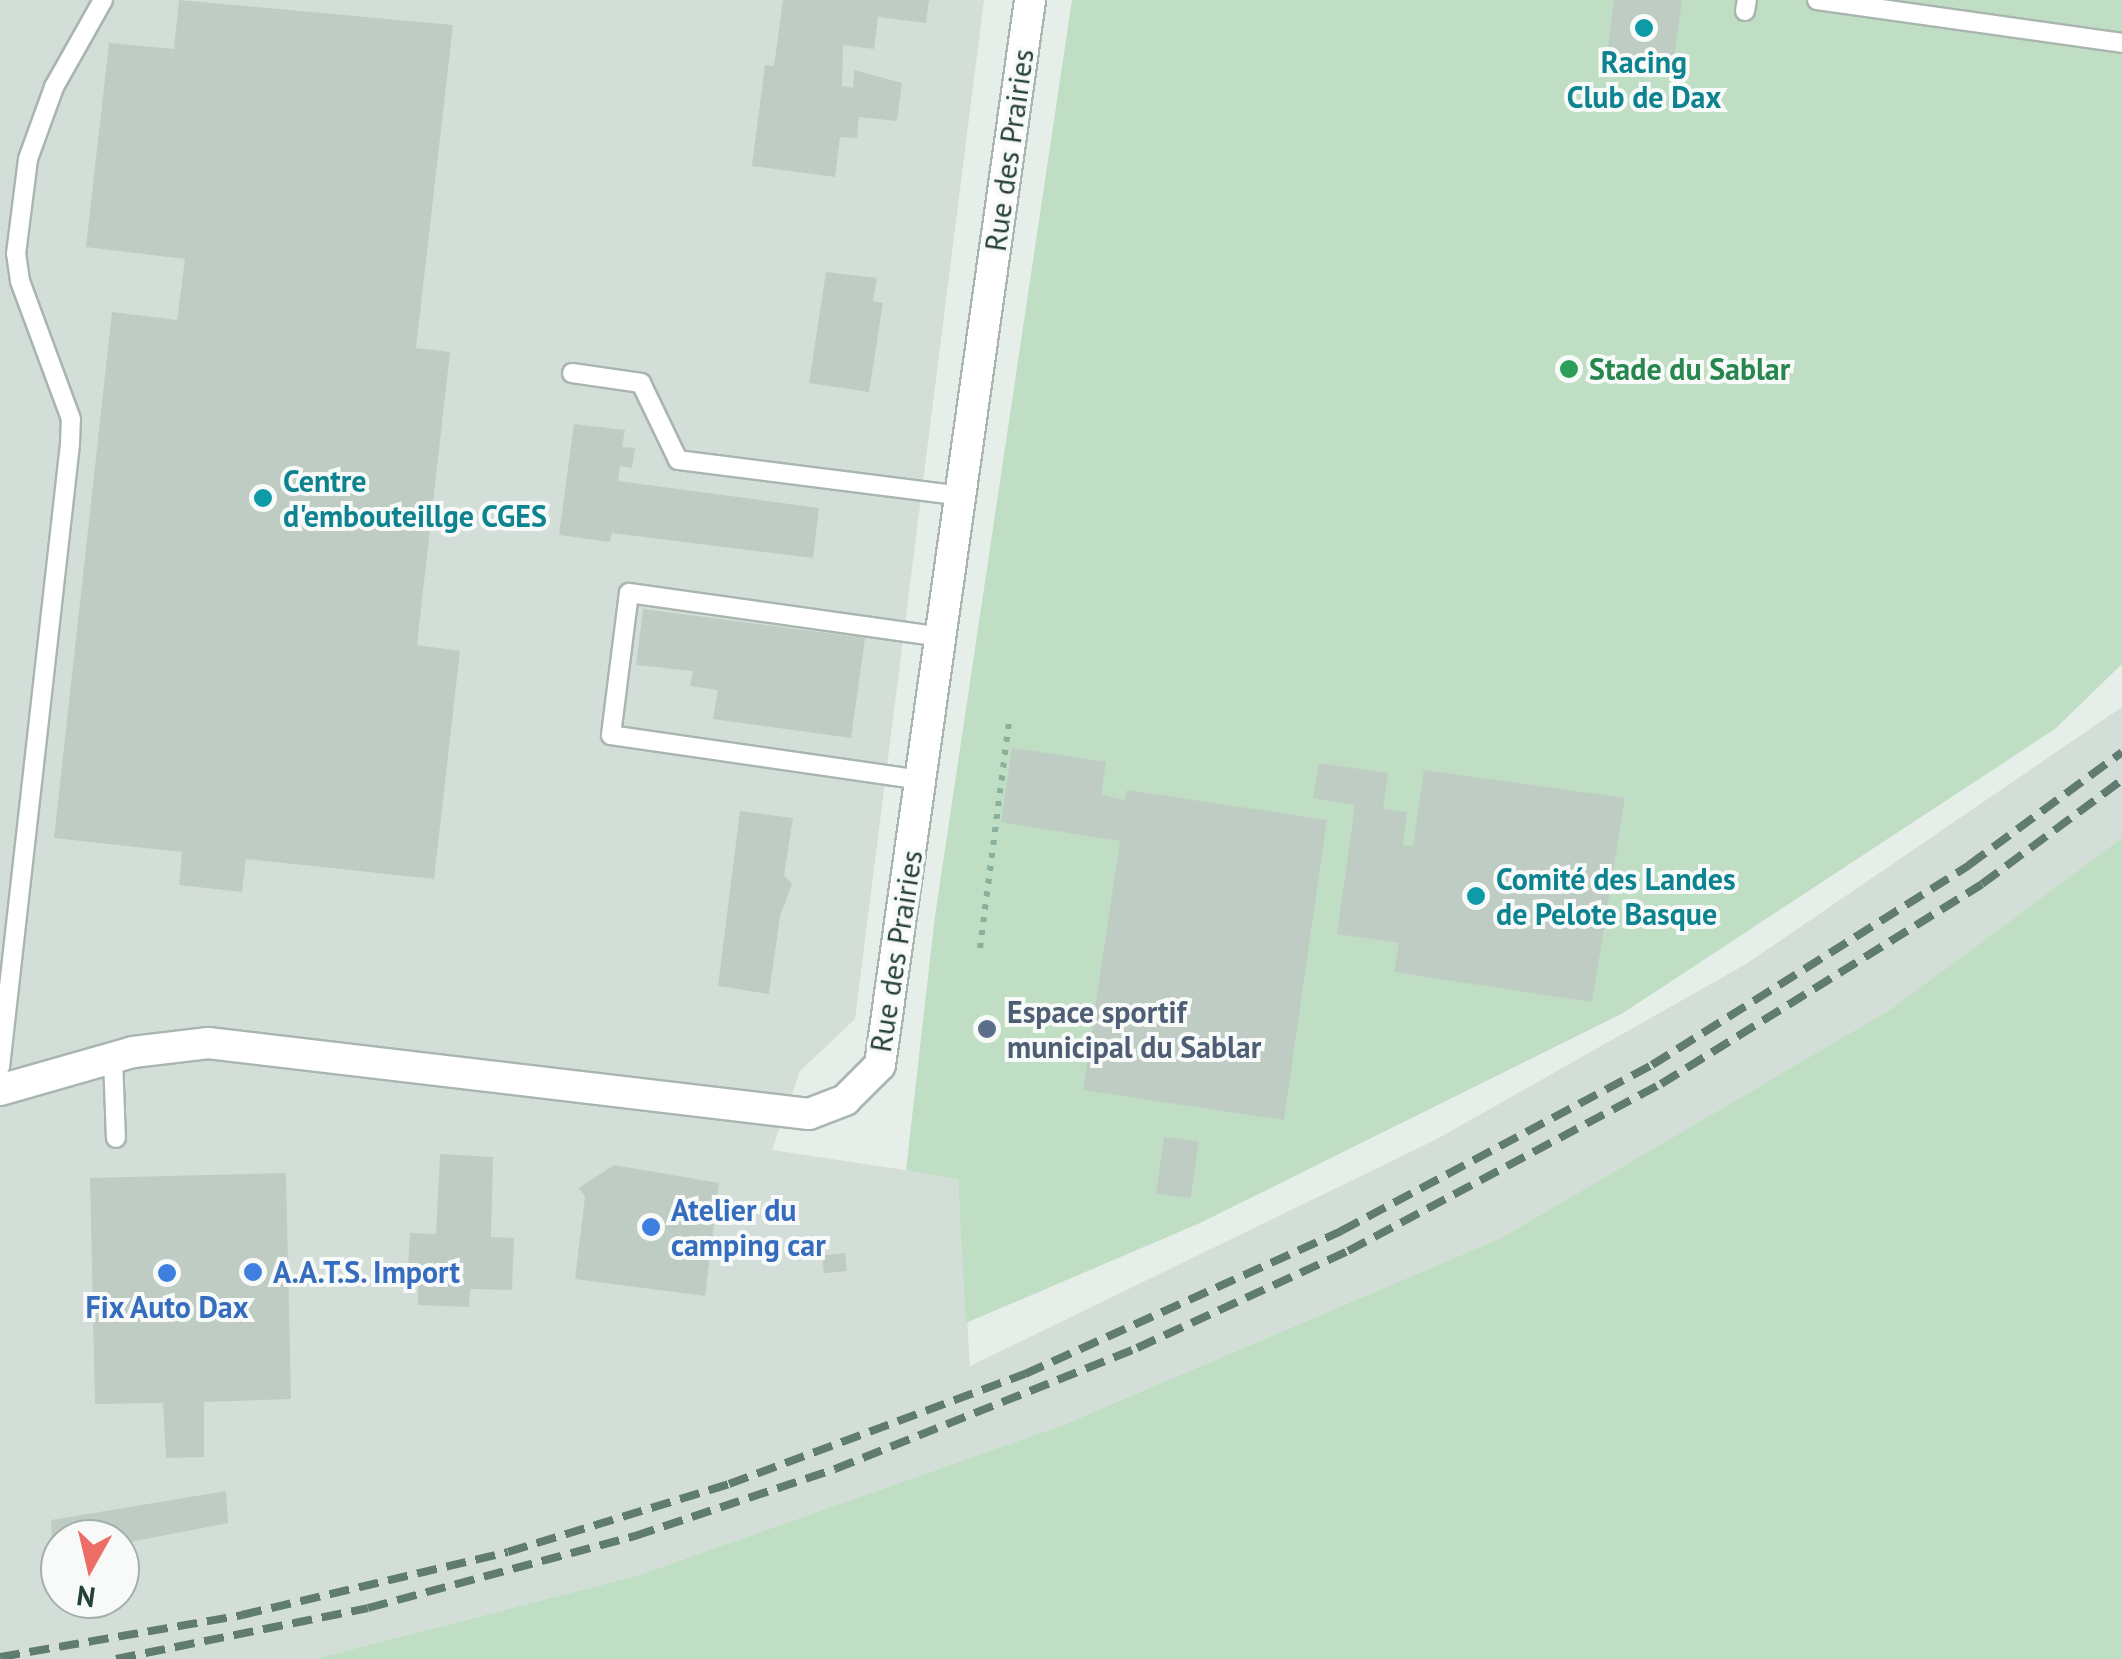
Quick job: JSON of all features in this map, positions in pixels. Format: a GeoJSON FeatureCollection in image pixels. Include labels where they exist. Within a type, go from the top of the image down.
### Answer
{"type":"FeatureCollection","features":[{"type":"Feature","properties":{"kind":"street","name":"Rue des Prairies"},"geometry":{"type":"LineString","coordinates":[[0,1090],[113,1058],[208,1043],[282,1048],[808,1114],[845,1100],[880,1065],[1030,0]]}},
{"type":"Feature","properties":{"kind":"lane"},"geometry":{"type":"LineString","coordinates":[[0,1067],[70,444],[70,419],[20,281],[16,254],[38,129],[103,0]]}},
{"type":"Feature","properties":{"kind":"lane"},"geometry":{"type":"LineString","coordinates":[[1817,0],[2122,43]]}},
{"type":"Feature","properties":{"kind":"lane"},"geometry":{"type":"LineString","coordinates":[[572,373],[640,383],[678,460],[961,496]]}},
{"type":"Feature","properties":{"kind":"lane"},"geometry":{"type":"LineString","coordinates":[[922,780],[611,734],[629,593],[942,637]]}},
{"type":"Feature","properties":{"kind":"lane"},"geometry":{"type":"LineString","coordinates":[[113,1058],[116,1138]]}},
{"type":"Feature","properties":{"kind":"path"},"geometry":{"type":"LineString","coordinates":[[980,948],[1009,722]]}},
{"type":"Feature","properties":{"kind":"shaded area"},"geometry":{"type":"Polygon","coordinates":[[[0,0],[984,0],[855,1019],[800,1071],[772,1150],[958,1178],[970,1366],[1435,1140],[1746,964],[2122,707],[2122,838],[1891,1009],[1501,1238],[1063,1425],[636,1576],[314,1659],[0,1659],[0,0]]]}},
{"type":"Feature","properties":{"kind":"green space","name":"Stade du Sablar"},"geometry":{"type":"Polygon","coordinates":[[[1072,0],[2122,0],[2122,664],[2055,729],[1623,1013],[1200,1223],[966,1323],[958,1179],[906,1170],[935,916],[1072,0]]]}},
{"type":"Feature","properties":{"kind":"green space"},"geometry":{"type":"Polygon","coordinates":[[[2122,838],[2122,1659],[314,1659],[636,1576],[1063,1425],[1501,1238],[1891,1009],[2122,838]]]}},
{"type":"Feature","properties":{"kind":"building","name":"Centre d'embouteillge CGES"},"geometry":{"type":"Polygon","coordinates":[[[179,0],[453,25],[416,348],[450,352],[417,645],[460,651],[434,879],[246,859],[242,892],[179,885],[182,852],[54,838],[112,312],[177,320],[185,259],[86,247],[109,43],[174,49],[179,0]]]}},
{"type":"Feature","properties":{"kind":"building"},"geometry":{"type":"Polygon","coordinates":[[[783,0],[929,0],[926,23],[878,17],[874,49],[843,45],[842,86],[853,88],[854,70],[902,83],[897,121],[859,117],[857,138],[840,137],[835,177],[752,166],[765,65],[774,66],[783,0]]]}},
{"type":"Feature","properties":{"kind":"building","name":"Racing Club de Dax"},"geometry":{"type":"Polygon","coordinates":[[[1614,0],[1682,0],[1673,64],[1607,56],[1614,0]]]}},
{"type":"Feature","properties":{"kind":"building"},"geometry":{"type":"Polygon","coordinates":[[[826,272],[877,278],[873,301],[883,303],[869,392],[809,383],[826,272]]]}},
{"type":"Feature","properties":{"kind":"building"},"geometry":{"type":"Polygon","coordinates":[[[574,424],[625,430],[622,447],[635,448],[632,468],[620,466],[618,481],[819,508],[813,558],[612,533],[610,542],[559,535],[574,424]]]}},
{"type":"Feature","properties":{"kind":"building"},"geometry":{"type":"Polygon","coordinates":[[[643,609],[865,638],[851,738],[713,719],[718,690],[690,686],[693,671],[636,665],[643,609]]]}},
{"type":"Feature","properties":{"kind":"building"},"geometry":{"type":"Polygon","coordinates":[[[1012,748],[1106,762],[1101,795],[1125,800],[1127,790],[1327,820],[1284,1120],[1083,1090],[1120,841],[1001,822],[1012,748]]]}},
{"type":"Feature","properties":{"kind":"building","name":"Comité des Landes de Pelote Basque"},"geometry":{"type":"Polygon","coordinates":[[[1319,763],[1388,773],[1383,809],[1407,812],[1403,845],[1413,846],[1424,770],[1625,798],[1592,1002],[1394,972],[1399,943],[1337,934],[1355,805],[1313,798],[1319,763]]]}},
{"type":"Feature","properties":{"kind":"building"},"geometry":{"type":"Polygon","coordinates":[[[740,811],[793,818],[784,875],[792,884],[780,916],[769,994],[718,986],[740,811]]]}},
{"type":"Feature","properties":{"kind":"building"},"geometry":{"type":"Polygon","coordinates":[[[1164,1137],[1199,1142],[1191,1198],[1156,1193],[1164,1137]]]}},
{"type":"Feature","properties":{"kind":"building"},"geometry":{"type":"Polygon","coordinates":[[[440,1154],[493,1157],[491,1237],[514,1238],[512,1290],[470,1289],[469,1307],[418,1305],[418,1287],[407,1286],[410,1233],[436,1234],[440,1154]]]}},
{"type":"Feature","properties":{"kind":"building"},"geometry":{"type":"Polygon","coordinates":[[[614,1165],[719,1183],[705,1296],[575,1279],[585,1197],[579,1188],[614,1165]]]}},
{"type":"Feature","properties":{"kind":"building"},"geometry":{"type":"Polygon","coordinates":[[[286,1173],[291,1399],[204,1402],[204,1457],[166,1458],[163,1403],[95,1404],[90,1178],[286,1173]]]}},
{"type":"Feature","properties":{"kind":"building"},"geometry":{"type":"Polygon","coordinates":[[[845,1253],[847,1271],[824,1273],[822,1255],[845,1253]]]}},
{"type":"Feature","properties":{"kind":"building"},"geometry":{"type":"Polygon","coordinates":[[[226,1491],[228,1523],[140,1540],[140,1519],[57,1519],[226,1491]]]}},
{"type":"Feature","properties":{"kind":"railway"},"geometry":{"type":"LineString","coordinates":[[0,1657],[242,1615],[508,1552],[729,1484],[1025,1374],[1341,1231],[1652,1065],[1969,865],[2122,752]]}},
{"type":"Feature","properties":{"kind":"railway"},"geometry":{"type":"LineString","coordinates":[[116,1659],[368,1608],[635,1536],[835,1469],[1137,1348],[1348,1251],[1661,1084],[1982,884],[2122,780]]}},
{"type":"Feature","properties":{"kind":"place","name":"Racing Club de Dax"},"geometry":{"type":"Point","coordinates":[1644,28]}},
{"type":"Feature","properties":{"kind":"place","name":"Stade du Sablar"},"geometry":{"type":"Point","coordinates":[1569,369]}},
{"type":"Feature","properties":{"kind":"place","name":"Centre d'embouteillge CGES"},"geometry":{"type":"Point","coordinates":[263,498]}},
{"type":"Feature","properties":{"kind":"place","name":"Comité des Landes de Pelote Basque"},"geometry":{"type":"Point","coordinates":[1476,896]}},
{"type":"Feature","properties":{"kind":"place","name":"Espace sportif municipal du Sablar"},"geometry":{"type":"Point","coordinates":[987,1029]}},
{"type":"Feature","properties":{"kind":"place","name":"Atelier du camping car"},"geometry":{"type":"Point","coordinates":[651,1227]}},
{"type":"Feature","properties":{"kind":"place","name":"A.A.T.S. Import"},"geometry":{"type":"Point","coordinates":[253,1272]}},
{"type":"Feature","properties":{"kind":"place","name":"Fix Auto Dax"},"geometry":{"type":"Point","coordinates":[167,1273]}}]}
